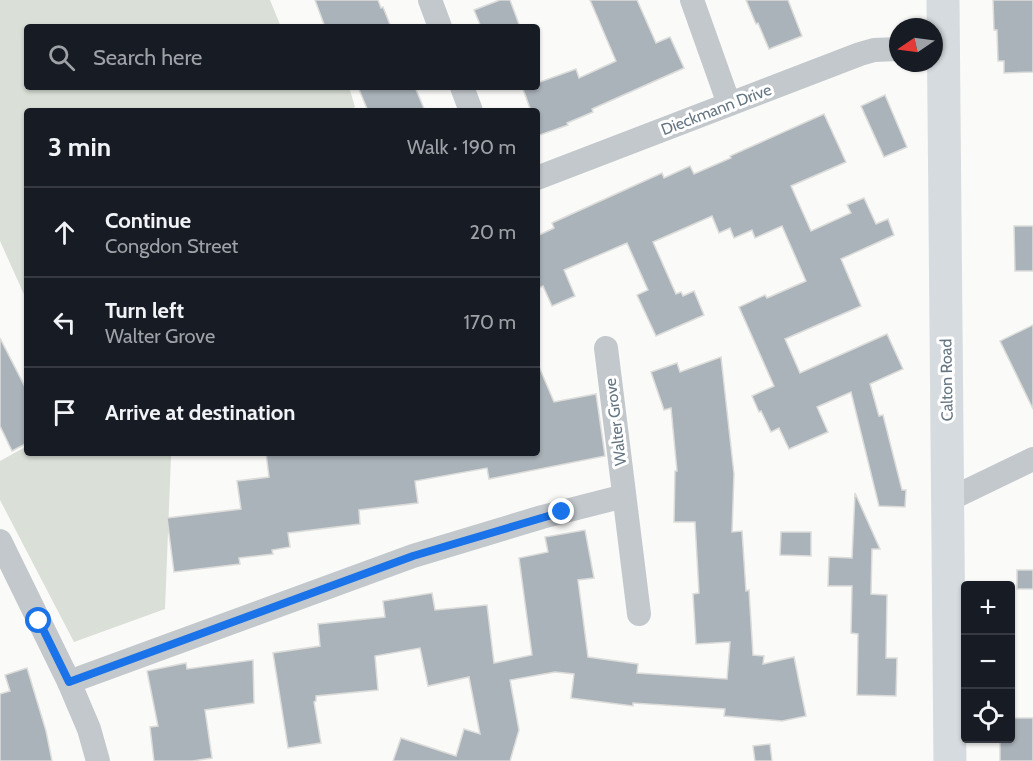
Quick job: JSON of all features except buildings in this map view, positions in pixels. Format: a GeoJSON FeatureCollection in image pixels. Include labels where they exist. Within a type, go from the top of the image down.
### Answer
{"type":"FeatureCollection","features":[{"type":"Feature","properties":{"kind":"main road","name":"Calton Road"},"geometry":{"type":"LineString","coordinates":[[941,18],[943,0]]}},
{"type":"Feature","properties":{"kind":"main road","name":"Calton Road"},"geometry":{"type":"LineString","coordinates":[[938,72],[948,500],[950,761]]}},
{"type":"Feature","properties":{"kind":"street"},"geometry":{"type":"LineString","coordinates":[[430,0],[439,24]]}},
{"type":"Feature","properties":{"kind":"street"},"geometry":{"type":"LineString","coordinates":[[692,0],[729,104]]}},
{"type":"Feature","properties":{"kind":"street","name":"Dieckmann Drive"},"geometry":{"type":"LineString","coordinates":[[540,177],[860,54],[889,49]]}},
{"type":"Feature","properties":{"kind":"street"},"geometry":{"type":"LineString","coordinates":[[463,90],[470,108]]}},
{"type":"Feature","properties":{"kind":"street","name":"Walter Grove"},"geometry":{"type":"LineString","coordinates":[[606,348],[639,614]]}},
{"type":"Feature","properties":{"kind":"street"},"geometry":{"type":"LineString","coordinates":[[948,500],[1033,459]]}},
{"type":"Feature","properties":{"kind":"street"},"geometry":{"type":"LineString","coordinates":[[69,682],[413,556],[542,517],[624,496]]}},
{"type":"Feature","properties":{"kind":"street"},"geometry":{"type":"LineString","coordinates":[[0,541],[69,682],[89,729],[98,761]]}},
{"type":"Feature","properties":{"kind":"shaded area"},"geometry":{"type":"Polygon","coordinates":[[[0,0],[270,0],[280,24],[24,24],[24,90],[350,90],[355,107],[353,108],[24,108],[24,294],[0,241],[0,0]]]}},
{"type":"Feature","properties":{"kind":"shaded area"},"geometry":{"type":"Polygon","coordinates":[[[24,448],[24,456],[171,456],[165,609],[74,642],[0,500],[0,461],[24,448]]]}},
{"type":"Feature","properties":{"kind":"route"},"geometry":{"type":"LineString","coordinates":[[39,621],[69,682],[413,556],[562,512]]}}]}
